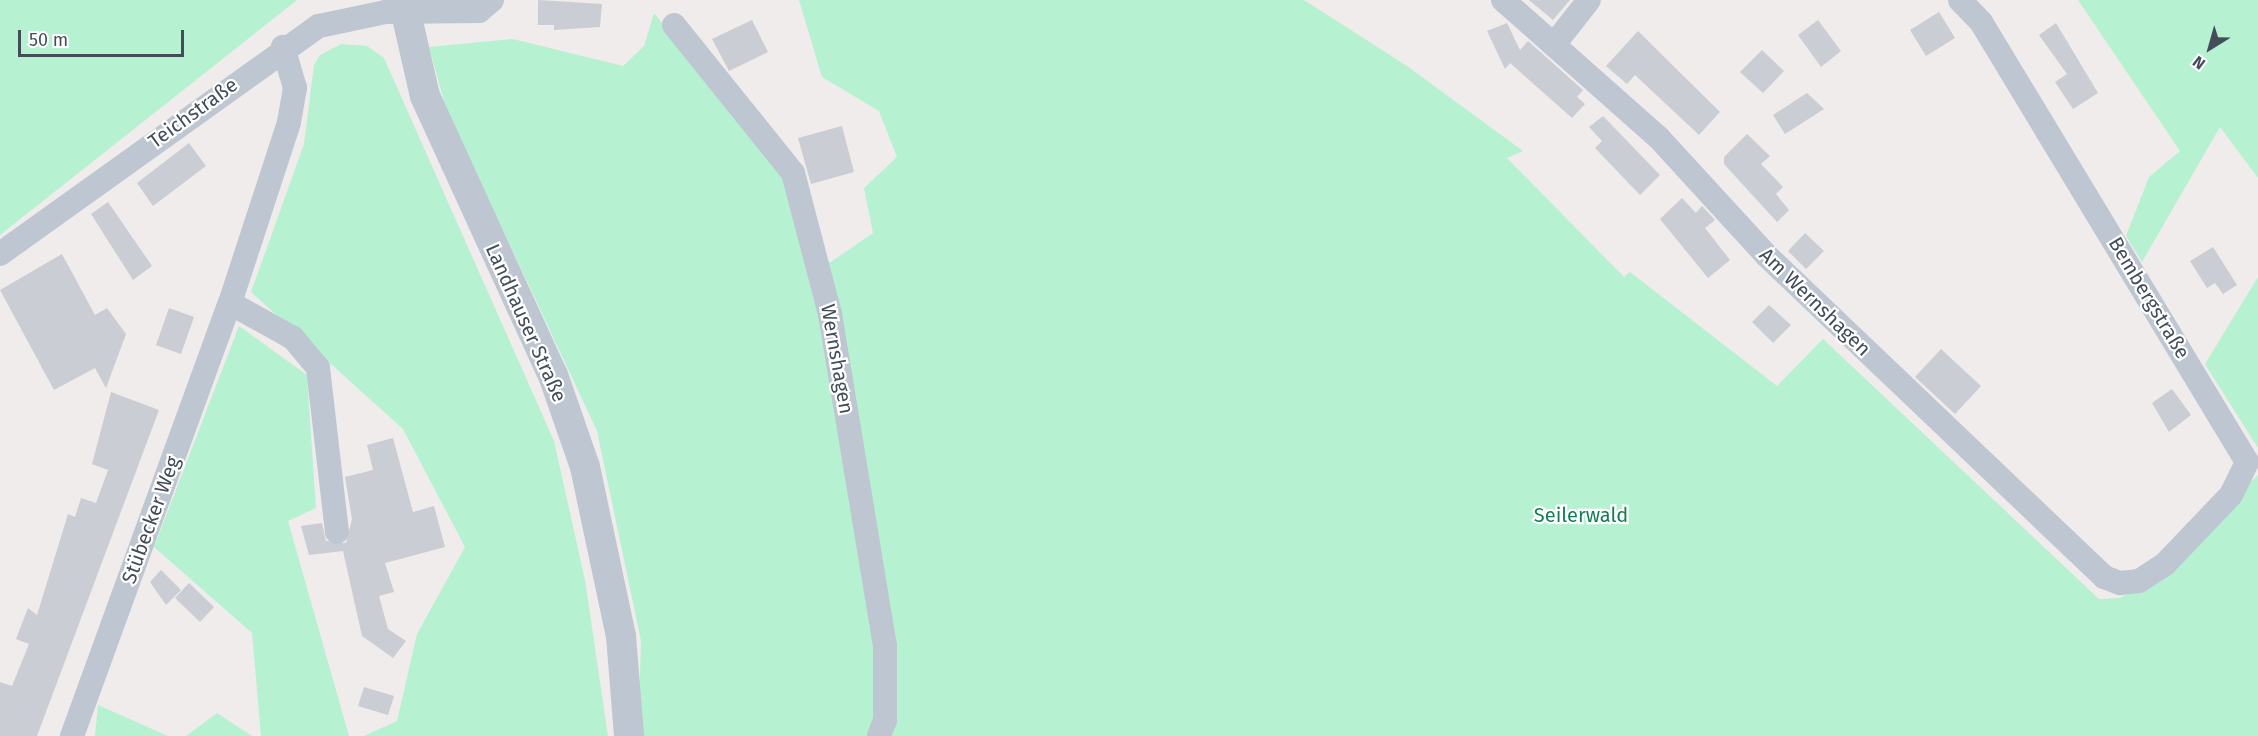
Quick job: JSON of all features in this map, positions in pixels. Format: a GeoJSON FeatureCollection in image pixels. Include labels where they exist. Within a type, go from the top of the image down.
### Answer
{"type":"FeatureCollection","features":[{"type":"Feature","properties":{"kind":"street"},"geometry":{"type":"LineString","coordinates":[[403,6],[479,11],[492,0]]}},
{"type":"Feature","properties":{"kind":"street","name":"Am Wernshagen"},"geometry":{"type":"LineString","coordinates":[[1503,0],[1556,42],[1658,137],[1766,255],[2104,577],[2120,584],[2139,581]]}},
{"type":"Feature","properties":{"kind":"street"},"geometry":{"type":"LineString","coordinates":[[1556,42],[1589,0]]}},
{"type":"Feature","properties":{"kind":"street","name":"Bembergstraße"},"geometry":{"type":"LineString","coordinates":[[1960,0],[1981,22],[2247,462],[2230,495],[2165,564],[2139,581]]}},
{"type":"Feature","properties":{"kind":"street","name":"Teichstraße"},"geometry":{"type":"LineString","coordinates":[[0,254],[283,47],[319,26],[403,6]]}},
{"type":"Feature","properties":{"kind":"street","name":"Landhauser Straße"},"geometry":{"type":"LineString","coordinates":[[403,6],[425,96],[553,375],[585,467],[621,636],[629,736]]}},
{"type":"Feature","properties":{"kind":"street","name":"Wernshagen"},"geometry":{"type":"LineString","coordinates":[[674,25],[793,173],[830,314],[885,646],[885,720],[879,736]]}},
{"type":"Feature","properties":{"kind":"street","name":"Stübecker Weg"},"geometry":{"type":"LineString","coordinates":[[72,736],[230,303],[289,122],[295,88],[283,47]]}},
{"type":"Feature","properties":{"kind":"street"},"geometry":{"type":"LineString","coordinates":[[230,303],[293,338],[318,368],[337,532]]}},
{"type":"Feature","properties":{"kind":"green space"},"geometry":{"type":"Polygon","coordinates":[[[0,0],[297,0],[0,235],[0,0]]]}},
{"type":"Feature","properties":{"kind":"green space","name":"Seilerwald"},"geometry":{"type":"Polygon","coordinates":[[[799,0],[1304,0],[1407,66],[1523,151],[1507,158],[1624,277],[1630,272],[1777,386],[1823,339],[2099,599],[2120,598],[2145,584],[2258,475],[2258,736],[638,736],[641,641],[597,431],[446,108],[429,47],[513,39],[623,66],[644,46],[654,13],[788,180],[810,267],[831,262],[873,233],[864,188],[897,157],[879,111],[822,77],[799,0]]]}},
{"type":"Feature","properties":{"kind":"green space"},"geometry":{"type":"Polygon","coordinates":[[[2078,0],[2258,0],[2258,178],[2220,127],[2142,262],[2126,236],[2149,177],[2180,151],[2078,0]]]}},
{"type":"Feature","properties":{"kind":"green space"},"geometry":{"type":"Polygon","coordinates":[[[341,44],[367,46],[384,58],[554,441],[585,580],[608,736],[364,736],[397,721],[417,634],[465,547],[403,429],[251,292],[304,144],[314,65],[320,55],[341,44]]]}},
{"type":"Feature","properties":{"kind":"green space"},"geometry":{"type":"Polygon","coordinates":[[[2258,277],[2258,448],[2205,364],[2258,277]]]}},
{"type":"Feature","properties":{"kind":"green space"},"geometry":{"type":"Polygon","coordinates":[[[239,326],[307,375],[316,508],[288,521],[349,736],[261,736],[252,633],[154,547],[239,326]]]}},
{"type":"Feature","properties":{"kind":"green space"},"geometry":{"type":"Polygon","coordinates":[[[98,705],[168,736],[95,736],[98,705]]]}},
{"type":"Feature","properties":{"kind":"green space"},"geometry":{"type":"Polygon","coordinates":[[[217,713],[252,736],[186,736],[217,713]]]}},
{"type":"Feature","properties":{"kind":"building"},"geometry":{"type":"Polygon","coordinates":[[[538,0],[602,4],[600,27],[554,30],[554,25],[538,25],[538,0]]]}},
{"type":"Feature","properties":{"kind":"building"},"geometry":{"type":"Polygon","coordinates":[[[1529,0],[1570,0],[1553,20],[1529,0]]]}},
{"type":"Feature","properties":{"kind":"building"},"geometry":{"type":"Polygon","coordinates":[[[1939,12],[1955,38],[1926,56],[1910,30],[1939,12]]]}},
{"type":"Feature","properties":{"kind":"building"},"geometry":{"type":"Polygon","coordinates":[[[752,20],[768,52],[729,71],[712,39],[752,20]]]}},
{"type":"Feature","properties":{"kind":"building"},"geometry":{"type":"Polygon","coordinates":[[[1818,20],[1841,51],[1821,67],[1798,35],[1818,20]]]}},
{"type":"Feature","properties":{"kind":"building"},"geometry":{"type":"Polygon","coordinates":[[[1507,23],[1520,50],[1528,41],[1583,90],[1577,97],[1585,104],[1572,118],[1510,63],[1505,69],[1487,31],[1507,23]]]}},
{"type":"Feature","properties":{"kind":"building"},"geometry":{"type":"Polygon","coordinates":[[[2056,23],[2098,93],[2073,109],[2055,82],[2067,74],[2039,35],[2056,23]]]}},
{"type":"Feature","properties":{"kind":"building"},"geometry":{"type":"Polygon","coordinates":[[[1638,31],[1720,112],[1699,135],[1635,75],[1627,84],[1606,66],[1638,31]]]}},
{"type":"Feature","properties":{"kind":"building"},"geometry":{"type":"Polygon","coordinates":[[[1762,50],[1784,71],[1763,93],[1740,72],[1762,50]]]}},
{"type":"Feature","properties":{"kind":"building"},"geometry":{"type":"Polygon","coordinates":[[[1807,93],[1824,109],[1785,134],[1773,115],[1807,93]]]}},
{"type":"Feature","properties":{"kind":"building"},"geometry":{"type":"Polygon","coordinates":[[[1603,116],[1660,175],[1640,195],[1595,148],[1602,141],[1589,127],[1603,116]]]}},
{"type":"Feature","properties":{"kind":"building"},"geometry":{"type":"Polygon","coordinates":[[[842,126],[854,172],[811,184],[798,138],[842,126]]]}},
{"type":"Feature","properties":{"kind":"building"},"geometry":{"type":"Polygon","coordinates":[[[1747,134],[1770,156],[1761,164],[1783,187],[1776,194],[1789,210],[1777,222],[1724,164],[1724,157],[1747,134]]]}},
{"type":"Feature","properties":{"kind":"building"},"geometry":{"type":"Polygon","coordinates":[[[189,143],[206,166],[153,206],[137,183],[189,143]]]}},
{"type":"Feature","properties":{"kind":"building"},"geometry":{"type":"Polygon","coordinates":[[[1682,198],[1696,213],[1702,206],[1715,220],[1705,228],[1730,260],[1708,278],[1660,219],[1682,198]]]}},
{"type":"Feature","properties":{"kind":"building"},"geometry":{"type":"Polygon","coordinates":[[[108,202],[152,266],[133,280],[91,214],[108,202]]]}},
{"type":"Feature","properties":{"kind":"building"},"geometry":{"type":"Polygon","coordinates":[[[1805,233],[1824,251],[1806,269],[1788,251],[1805,233]]]}},
{"type":"Feature","properties":{"kind":"building"},"geometry":{"type":"Polygon","coordinates":[[[2213,247],[2237,285],[2223,294],[2215,283],[2207,288],[2190,261],[2213,247]]]}},
{"type":"Feature","properties":{"kind":"building"},"geometry":{"type":"Polygon","coordinates":[[[62,254],[95,315],[107,308],[126,334],[106,388],[95,368],[54,390],[0,290],[62,254]]]}},
{"type":"Feature","properties":{"kind":"building"},"geometry":{"type":"Polygon","coordinates":[[[1769,305],[1791,325],[1773,343],[1752,322],[1769,305]]]}},
{"type":"Feature","properties":{"kind":"building"},"geometry":{"type":"Polygon","coordinates":[[[169,308],[194,317],[181,354],[156,345],[169,308]]]}},
{"type":"Feature","properties":{"kind":"building"},"geometry":{"type":"Polygon","coordinates":[[[1941,349],[1981,386],[1955,414],[1915,377],[1941,349]]]}},
{"type":"Feature","properties":{"kind":"building"},"geometry":{"type":"Polygon","coordinates":[[[2172,389],[2191,415],[2169,432],[2152,403],[2172,389]]]}},
{"type":"Feature","properties":{"kind":"building"},"geometry":{"type":"Polygon","coordinates":[[[111,392],[159,410],[37,736],[0,736],[0,682],[12,686],[29,644],[16,639],[28,608],[37,615],[68,514],[75,517],[81,498],[96,503],[108,470],[92,464],[111,392]]]}},
{"type":"Feature","properties":{"kind":"building"},"geometry":{"type":"Polygon","coordinates":[[[393,438],[413,512],[434,506],[445,547],[385,563],[394,592],[379,596],[388,629],[406,641],[393,658],[362,636],[343,551],[309,555],[301,526],[322,523],[326,541],[346,543],[352,519],[345,477],[373,470],[367,445],[393,438]]]}},
{"type":"Feature","properties":{"kind":"building"},"geometry":{"type":"Polygon","coordinates":[[[161,570],[181,590],[166,605],[150,582],[161,570]]]}},
{"type":"Feature","properties":{"kind":"building"},"geometry":{"type":"Polygon","coordinates":[[[189,583],[214,607],[200,622],[175,598],[189,583]]]}},
{"type":"Feature","properties":{"kind":"building"},"geometry":{"type":"Polygon","coordinates":[[[364,687],[394,696],[388,715],[358,706],[364,687]]]}}]}
